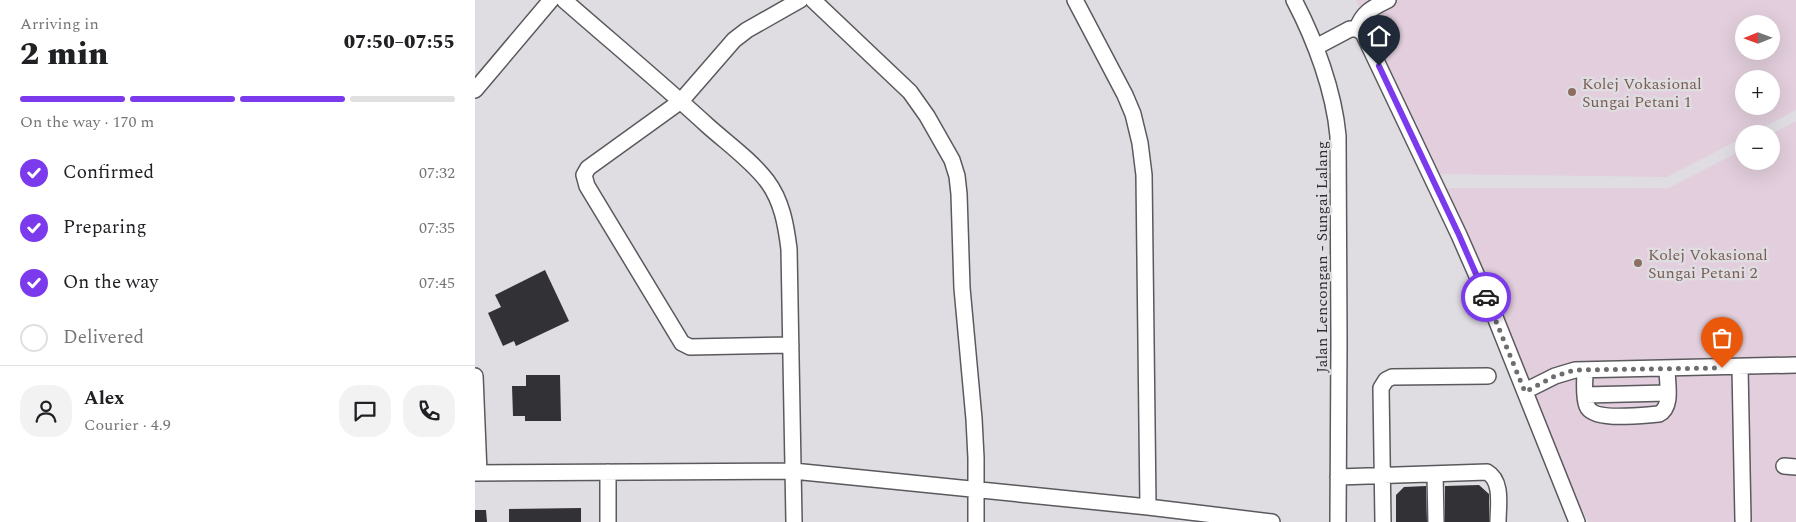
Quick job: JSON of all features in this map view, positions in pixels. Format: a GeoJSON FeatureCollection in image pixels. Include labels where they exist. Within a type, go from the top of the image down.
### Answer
{"type":"FeatureCollection","features":[{"type":"Feature","properties":{"kind":"street"},"geometry":{"type":"LineString","coordinates":[[475,90],[551,0]]}},
{"type":"Feature","properties":{"kind":"street"},"geometry":{"type":"LineString","coordinates":[[564,0],[681,101],[751,165],[766,180],[776,196],[787,228],[789,249],[794,522]]}},
{"type":"Feature","properties":{"kind":"street"},"geometry":{"type":"LineString","coordinates":[[791,345],[690,347],[682,343],[587,186],[584,175],[588,168],[681,101],[734,40],[765,19],[800,0]]}},
{"type":"Feature","properties":{"kind":"street"},"geometry":{"type":"LineString","coordinates":[[813,0],[909,92],[927,116],[952,160],[957,176],[960,261],[974,419],[976,522]]}},
{"type":"Feature","properties":{"kind":"street"},"geometry":{"type":"LineString","coordinates":[[1075,0],[1125,95],[1133,114],[1141,143],[1144,175],[1148,507]]}},
{"type":"Feature","properties":{"kind":"street","name":"Jalan Lencongan - Sungai Lalang"},"geometry":{"type":"LineString","coordinates":[[1294,0],[1316,48],[1334,113],[1338,142],[1338,522]]}},
{"type":"Feature","properties":{"kind":"street"},"geometry":{"type":"LineString","coordinates":[[1357,29],[1360,19],[1368,10],[1388,0]]}},
{"type":"Feature","properties":{"kind":"street"},"geometry":{"type":"LineString","coordinates":[[1316,48],[1350,29],[1357,29],[1363,33],[1459,235],[1577,522]]}},
{"type":"Feature","properties":{"kind":"street"},"geometry":{"type":"LineString","coordinates":[[1525,392],[1565,372],[1585,370],[1796,365]]}},
{"type":"Feature","properties":{"kind":"street"},"geometry":{"type":"LineString","coordinates":[[1740,367],[1743,520]]}},
{"type":"Feature","properties":{"kind":"street"},"geometry":{"type":"LineString","coordinates":[[1585,370],[1586,404],[1590,412],[1598,415],[1622,416],[1659,414],[1665,411],[1667,406],[1667,369]]}},
{"type":"Feature","properties":{"kind":"street"},"geometry":{"type":"LineString","coordinates":[[475,376],[477,473],[793,471],[1148,507],[1272,522]]}},
{"type":"Feature","properties":{"kind":"street"},"geometry":{"type":"LineString","coordinates":[[1383,522],[1381,388],[1386,380],[1392,377],[1488,376]]}},
{"type":"Feature","properties":{"kind":"street"},"geometry":{"type":"LineString","coordinates":[[1585,395],[1667,393]]}},
{"type":"Feature","properties":{"kind":"street"},"geometry":{"type":"LineString","coordinates":[[608,472],[608,522]]}},
{"type":"Feature","properties":{"kind":"street"},"geometry":{"type":"LineString","coordinates":[[1338,477],[1487,472],[1493,475],[1498,489],[1498,522]]}},
{"type":"Feature","properties":{"kind":"street"},"geometry":{"type":"LineString","coordinates":[[1435,474],[1436,522]]}},
{"type":"Feature","properties":{"kind":"shaded area","name":"Kolej Vokasional Sungai Petani 1"},"geometry":{"type":"Polygon","coordinates":[[[1356,0],[1796,0],[1796,110],[1767,125],[1735,125],[1735,142],[1667,177],[1439,174],[1356,0]]]}},
{"type":"Feature","properties":{"kind":"shaded area","name":"Kolej Vokasional Sungai Petani 2"},"geometry":{"type":"Polygon","coordinates":[[[1796,121],[1796,522],[1589,522],[1577,502],[1512,339],[1446,188],[1669,188],[1735,154],[1735,170],[1780,170],[1780,129],[1796,121]]]}},
{"type":"Feature","properties":{"kind":"building"},"geometry":{"type":"Polygon","coordinates":[[[545,270],[569,321],[516,346],[514,341],[503,346],[488,313],[501,307],[495,295],[545,270]]]}},
{"type":"Feature","properties":{"kind":"building"},"geometry":{"type":"Polygon","coordinates":[[[526,375],[560,375],[561,421],[525,421],[525,416],[513,416],[512,386],[526,386],[526,375]]]}},
{"type":"Feature","properties":{"kind":"building"},"geometry":{"type":"Polygon","coordinates":[[[1479,485],[1489,494],[1489,522],[1445,522],[1445,486],[1479,485]]]}},
{"type":"Feature","properties":{"kind":"building"},"geometry":{"type":"Polygon","coordinates":[[[1426,486],[1427,522],[1396,522],[1396,495],[1404,487],[1426,486]]]}},
{"type":"Feature","properties":{"kind":"building"},"geometry":{"type":"Polygon","coordinates":[[[581,508],[581,522],[509,522],[509,509],[581,508]]]}},
{"type":"Feature","properties":{"kind":"building"},"geometry":{"type":"Polygon","coordinates":[[[475,510],[486,510],[487,522],[475,522],[475,510]]]}},
{"type":"Feature","properties":{"kind":"way so far"},"geometry":{"type":"LineString","coordinates":[[1486,297],[1525,392],[1555,376],[1575,370],[1722,368]]}},
{"type":"Feature","properties":{"kind":"place","name":"Kolej Vokasional Sungai Petani 1"},"geometry":{"type":"Point","coordinates":[1572,92]}},
{"type":"Feature","properties":{"kind":"place","name":"Kolej Vokasional Sungai Petani 2"},"geometry":{"type":"Point","coordinates":[1638,263]}},
{"type":"Feature","properties":{"kind":"route"},"geometry":{"type":"LineString","coordinates":[[1379,66],[1459,235],[1486,297]]}}]}
